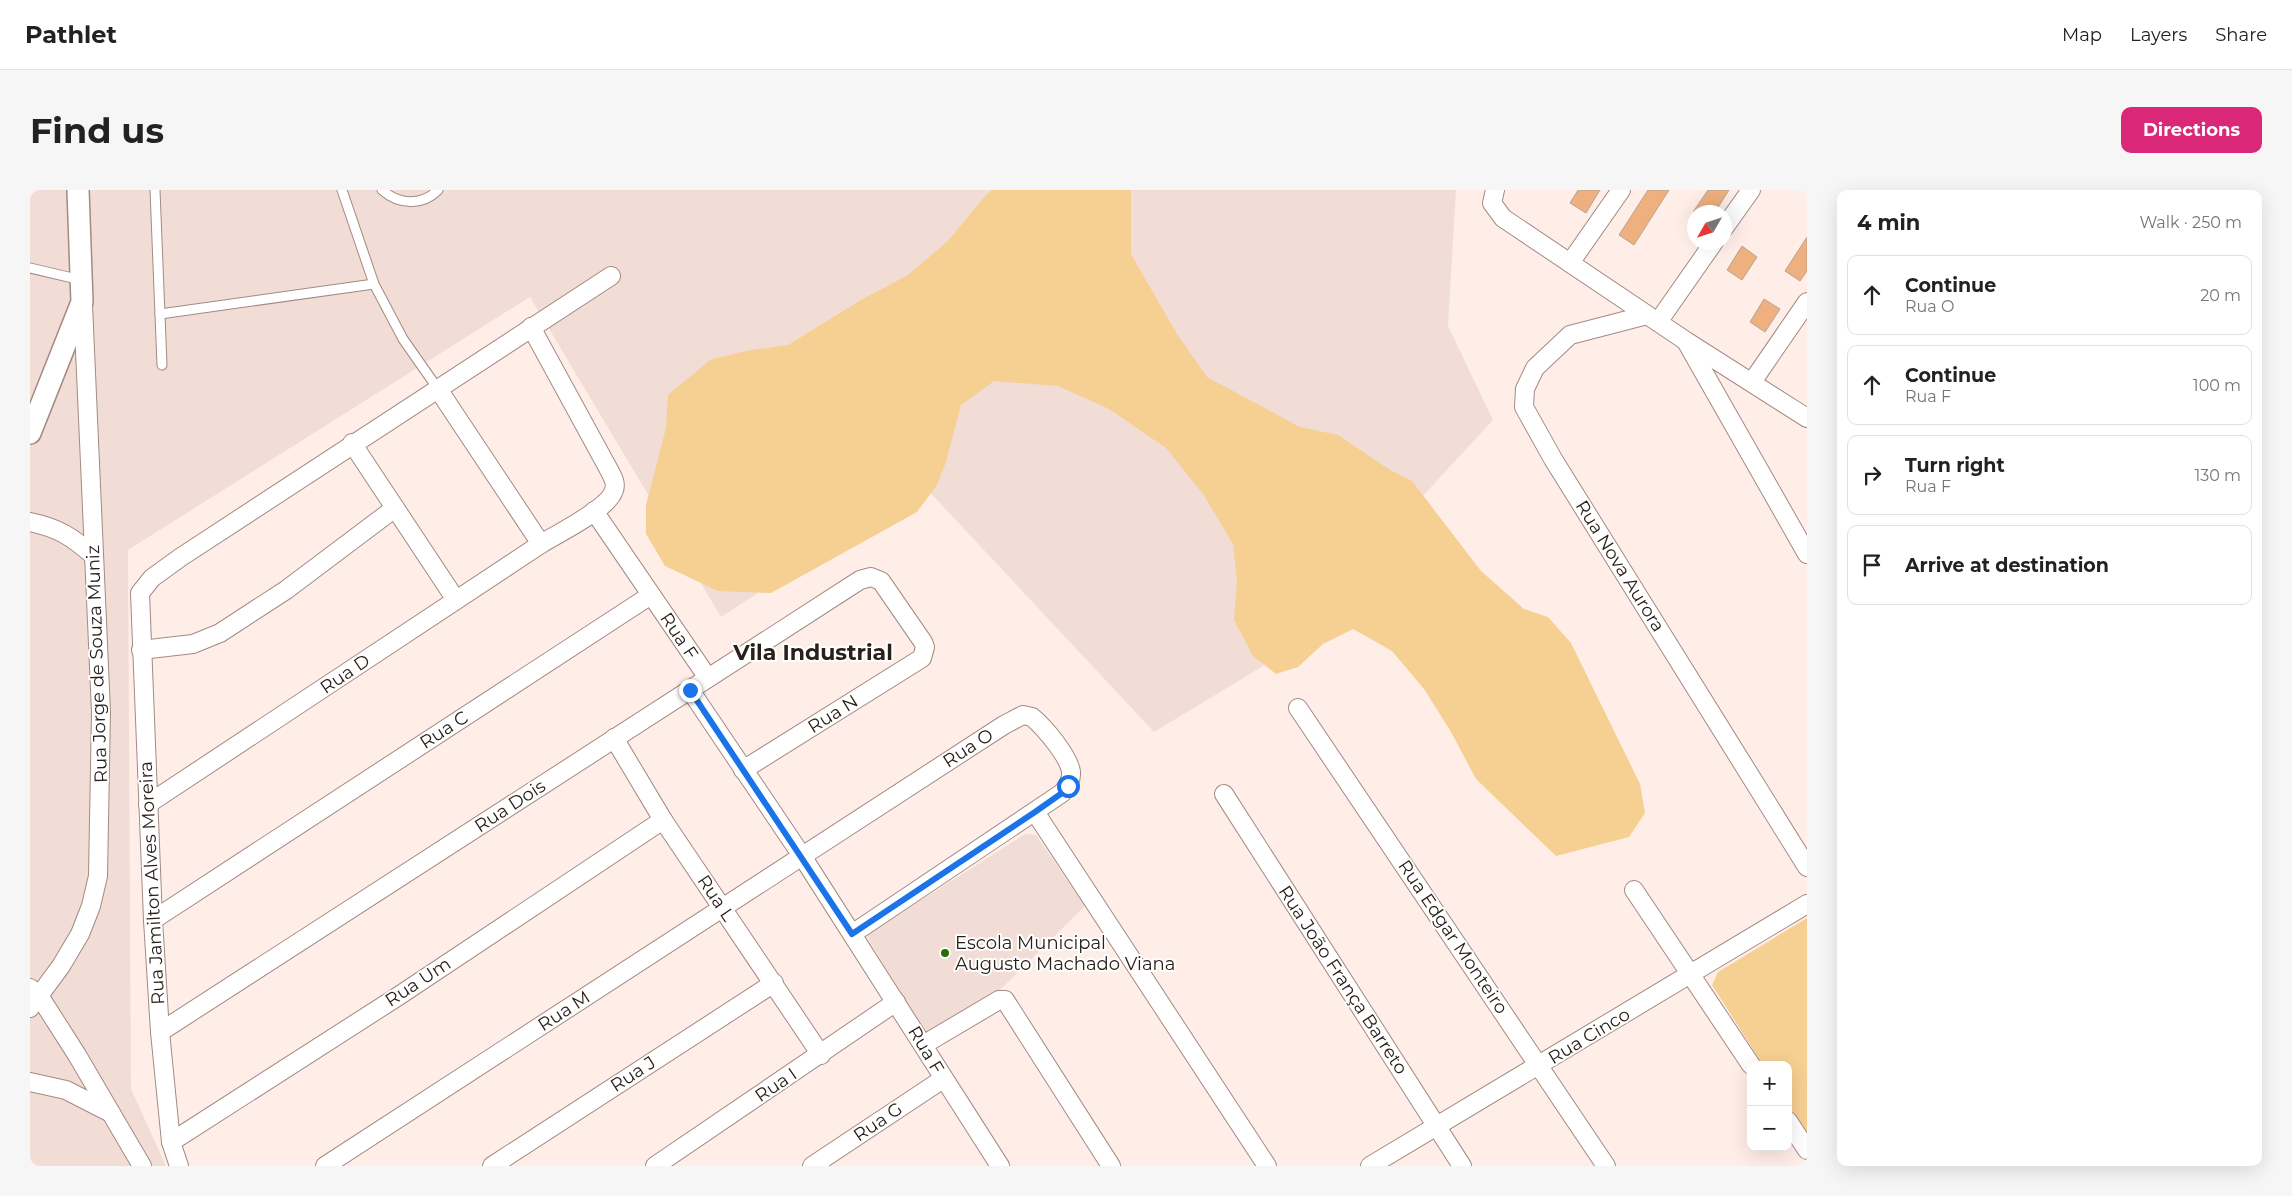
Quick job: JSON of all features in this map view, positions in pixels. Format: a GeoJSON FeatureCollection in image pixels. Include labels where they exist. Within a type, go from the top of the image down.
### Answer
{"type":"FeatureCollection","features":[{"type":"Feature","properties":{"kind":"street"},"geometry":{"type":"LineString","coordinates":[[30,433],[82,302],[78,190]]}},
{"type":"Feature","properties":{"kind":"street"},"geometry":{"type":"LineString","coordinates":[[1495,190],[1492,203],[1498,214],[1686,341],[1807,418]]}},
{"type":"Feature","properties":{"kind":"street"},"geometry":{"type":"LineString","coordinates":[[1570,263],[1621,190]]}},
{"type":"Feature","properties":{"kind":"street"},"geometry":{"type":"LineString","coordinates":[[1732,217],[1751,190]]}},
{"type":"Feature","properties":{"kind":"street"},"geometry":{"type":"LineString","coordinates":[[1653,319],[1708,250]]}},
{"type":"Feature","properties":{"kind":"street"},"geometry":{"type":"LineString","coordinates":[[456,600],[352,443],[438,390],[611,276]]}},
{"type":"Feature","properties":{"kind":"street","name":"Rua Jorge de Souza Muniz"},"geometry":{"type":"LineString","coordinates":[[33,998],[80,934],[91,906],[98,876],[101,712],[82,302]]}},
{"type":"Feature","properties":{"kind":"street"},"geometry":{"type":"LineString","coordinates":[[1752,382],[1807,302]]}},
{"type":"Feature","properties":{"kind":"street","name":"Rua Nova Aurora"},"geometry":{"type":"LineString","coordinates":[[1653,319],[1570,335],[1535,368],[1525,388],[1524,407],[1559,467],[1807,867]]}},
{"type":"Feature","properties":{"kind":"street","name":"Rua D"},"geometry":{"type":"LineString","coordinates":[[148,804],[541,544],[594,511],[612,496],[615,483],[531,327]]}},
{"type":"Feature","properties":{"kind":"street"},"geometry":{"type":"LineString","coordinates":[[1686,341],[1807,554]]}},
{"type":"Feature","properties":{"kind":"street"},"geometry":{"type":"LineString","coordinates":[[438,390],[541,544]]}},
{"type":"Feature","properties":{"kind":"street","name":"Rua Jamilton Alves Moreira"},"geometry":{"type":"LineString","coordinates":[[179,1166],[171,1142],[160,1032],[153,920],[139,599],[143,587],[158,573],[352,443]]}},
{"type":"Feature","properties":{"kind":"street"},"geometry":{"type":"LineString","coordinates":[[142,650],[193,644],[220,633],[286,590],[395,508]]}},
{"type":"Feature","properties":{"kind":"street"},"geometry":{"type":"LineString","coordinates":[[594,511],[651,595]]}},
{"type":"Feature","properties":{"kind":"street"},"geometry":{"type":"LineString","coordinates":[[30,522],[53,527],[72,537],[94,556]]}},
{"type":"Feature","properties":{"kind":"street","name":"Rua N"},"geometry":{"type":"LineString","coordinates":[[743,770],[922,658],[925,647],[923,642],[882,581],[871,576],[860,580]]}},
{"type":"Feature","properties":{"kind":"street","name":"Rua Dois"},"geometry":{"type":"LineString","coordinates":[[160,1032],[860,580]]}},
{"type":"Feature","properties":{"kind":"street","name":"Rua F"},"geometry":{"type":"LineString","coordinates":[[651,595],[708,678]]}},
{"type":"Feature","properties":{"kind":"street","name":"Rua C"},"geometry":{"type":"LineString","coordinates":[[153,920],[651,595]]}},
{"type":"Feature","properties":{"kind":"street","name":"Rua F"},"geometry":{"type":"LineString","coordinates":[[690,690],[802,856],[923,1045],[996,1165]]}},
{"type":"Feature","properties":{"kind":"street","name":"Rua Edgar Monteiro"},"geometry":{"type":"LineString","coordinates":[[1298,708],[1606,1166]]}},
{"type":"Feature","properties":{"kind":"street","name":"Rua O"},"geometry":{"type":"LineString","coordinates":[[802,856],[1015,717],[1023,715],[1032,717],[1041,724],[1060,749],[1071,770],[1068,786],[1062,793],[1035,812]]}},
{"type":"Feature","properties":{"kind":"street","name":"Rua L"},"geometry":{"type":"LineString","coordinates":[[614,738],[663,820],[821,1055]]}},
{"type":"Feature","properties":{"kind":"street","name":"Rua João França Barreto"},"geometry":{"type":"LineString","coordinates":[[1224,794],[1462,1166]]}},
{"type":"Feature","properties":{"kind":"street"},"geometry":{"type":"LineString","coordinates":[[852,934],[1035,812],[1267,1166]]}},
{"type":"Feature","properties":{"kind":"street","name":"Rua Um"},"geometry":{"type":"LineString","coordinates":[[171,1142],[397,997],[663,820]]}},
{"type":"Feature","properties":{"kind":"street","name":"Rua M"},"geometry":{"type":"LineString","coordinates":[[325,1166],[802,856]]}},
{"type":"Feature","properties":{"kind":"street"},"geometry":{"type":"LineString","coordinates":[[1634,890],[1748,1061]]}},
{"type":"Feature","properties":{"kind":"street","name":"Rua Cinco"},"geometry":{"type":"LineString","coordinates":[[1370,1166],[1807,904]]}},
{"type":"Feature","properties":{"kind":"street","name":"Rua J"},"geometry":{"type":"LineString","coordinates":[[492,1166],[774,983]]}},
{"type":"Feature","properties":{"kind":"street"},"geometry":{"type":"LineString","coordinates":[[33,998],[111,1113],[142,1166]]}},
{"type":"Feature","properties":{"kind":"street"},"geometry":{"type":"LineString","coordinates":[[923,1045],[999,1000],[1005,1000],[1111,1166]]}},
{"type":"Feature","properties":{"kind":"street","name":"Rua I"},"geometry":{"type":"LineString","coordinates":[[655,1166],[821,1055],[896,1002]]}},
{"type":"Feature","properties":{"kind":"street","name":"Rua G"},"geometry":{"type":"LineString","coordinates":[[812,1166],[943,1079]]}},
{"type":"Feature","properties":{"kind":"street"},"geometry":{"type":"LineString","coordinates":[[30,1082],[66,1090],[111,1113]]}},
{"type":"Feature","properties":{"kind":"street"},"geometry":{"type":"LineString","coordinates":[[1792,1127],[1807,1150]]}},
{"type":"Feature","properties":{"kind":"lane"},"geometry":{"type":"LineString","coordinates":[[155,190],[162,365]]}},
{"type":"Feature","properties":{"kind":"lane"},"geometry":{"type":"LineString","coordinates":[[342,190],[374,284],[403,339],[438,390]]}},
{"type":"Feature","properties":{"kind":"lane"},"geometry":{"type":"LineString","coordinates":[[382,190],[401,201],[418,202],[429,198],[438,190]]}},
{"type":"Feature","properties":{"kind":"lane"},"geometry":{"type":"LineString","coordinates":[[30,268],[81,280]]}},
{"type":"Feature","properties":{"kind":"lane"},"geometry":{"type":"LineString","coordinates":[[160,314],[374,284]]}},
{"type":"Feature","properties":{"kind":"shaded area"},"geometry":{"type":"Polygon","coordinates":[[[30,190],[1456,190],[1448,326],[1493,420],[1270,662],[1154,732],[923,485],[721,617],[530,297],[128,550],[131,1089],[166,1166],[30,1166],[30,190]]]}},
{"type":"Feature","properties":{"kind":"shaded area"},"geometry":{"type":"Polygon","coordinates":[[[992,190],[1131,190],[1131,254],[1177,334],[1207,377],[1300,427],[1338,435],[1390,470],[1412,481],[1481,571],[1524,609],[1548,617],[1571,643],[1640,784],[1645,813],[1629,837],[1556,856],[1476,779],[1451,732],[1424,689],[1392,651],[1353,629],[1323,644],[1298,667],[1276,674],[1253,656],[1234,620],[1237,581],[1233,544],[1203,494],[1166,448],[1109,409],[1058,386],[994,381],[961,405],[946,462],[937,485],[917,512],[771,593],[718,591],[665,566],[646,534],[646,505],[666,428],[668,395],[710,360],[745,351],[788,345],[861,300],[908,275],[948,241],[992,190]]]}},
{"type":"Feature","properties":{"kind":"shaded area","name":"Escola Municipal Augusto Machado Viana"},"geometry":{"type":"Polygon","coordinates":[[[1025,834],[1036,835],[1085,906],[1001,989],[926,1034],[867,937],[871,932],[1025,834]]]}},
{"type":"Feature","properties":{"kind":"shaded area"},"geometry":{"type":"Polygon","coordinates":[[[1807,918],[1807,1134],[1792,1111],[1792,1061],[1760,1061],[1712,985],[1718,972],[1807,918]]]}},
{"type":"Feature","properties":{"kind":"building"},"geometry":{"type":"Polygon","coordinates":[[[1578,190],[1600,190],[1586,213],[1570,203],[1578,190]]]}},
{"type":"Feature","properties":{"kind":"building"},"geometry":{"type":"Polygon","coordinates":[[[1648,190],[1669,190],[1634,245],[1619,235],[1648,190]]]}},
{"type":"Feature","properties":{"kind":"building"},"geometry":{"type":"Polygon","coordinates":[[[1708,190],[1729,190],[1719,205],[1698,205],[1708,190]]]}},
{"type":"Feature","properties":{"kind":"building"},"geometry":{"type":"Polygon","coordinates":[[[1807,237],[1807,271],[1800,281],[1785,271],[1807,237]]]}},
{"type":"Feature","properties":{"kind":"building"},"geometry":{"type":"Polygon","coordinates":[[[1742,246],[1757,257],[1742,280],[1727,270],[1742,246]]]}},
{"type":"Feature","properties":{"kind":"building"},"geometry":{"type":"Polygon","coordinates":[[[1764,299],[1780,309],[1765,332],[1750,322],[1764,299]]]}},
{"type":"Feature","properties":{"kind":"place","name":"Escola Municipal Augusto Machado Viana"},"geometry":{"type":"Point","coordinates":[945,953]}},
{"type":"Feature","properties":{"kind":"district","name":"Vila Industrial"},"geometry":{"type":"Point","coordinates":[813,652]}},
{"type":"Feature","properties":{"kind":"route"},"geometry":{"type":"LineString","coordinates":[[690,690],[852,934],[1035,812],[1062,793],[1068,786]]}}]}
